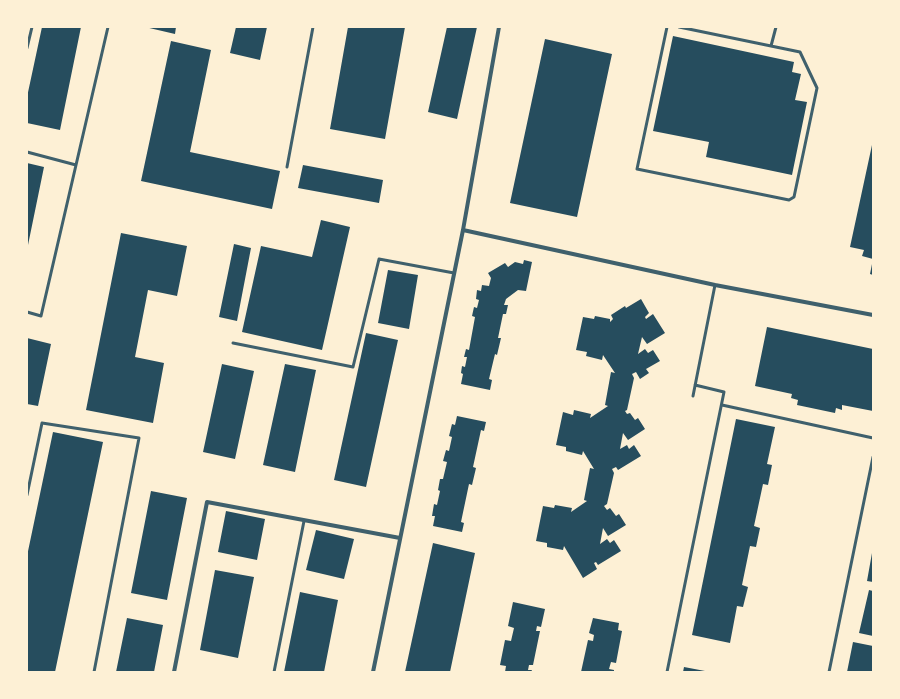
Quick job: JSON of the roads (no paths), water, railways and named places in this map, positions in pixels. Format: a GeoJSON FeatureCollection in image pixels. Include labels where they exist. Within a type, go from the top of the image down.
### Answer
{"type":"FeatureCollection","features":[{"type":"Feature","properties":{"kind":"street"},"geometry":{"type":"LineString","coordinates":[[373,672],[463,230],[499,27]]}},
{"type":"Feature","properties":{"kind":"street"},"geometry":{"type":"LineString","coordinates":[[463,230],[715,285],[873,316]]}},
{"type":"Feature","properties":{"kind":"street"},"geometry":{"type":"LineString","coordinates":[[174,672],[207,502],[400,538]]}},
{"type":"Feature","properties":{"kind":"lane"},"geometry":{"type":"LineString","coordinates":[[27,48],[32,27]]}},
{"type":"Feature","properties":{"kind":"lane"},"geometry":{"type":"LineString","coordinates":[[27,312],[41,316],[108,27]]}},
{"type":"Feature","properties":{"kind":"lane"},"geometry":{"type":"LineString","coordinates":[[286,167],[313,27]]}},
{"type":"Feature","properties":{"kind":"lane"},"geometry":{"type":"LineString","coordinates":[[667,27],[637,169],[788,200],[794,197],[817,88],[800,52],[679,27]]}},
{"type":"Feature","properties":{"kind":"lane"},"geometry":{"type":"LineString","coordinates":[[771,46],[776,27]]}},
{"type":"Feature","properties":{"kind":"lane"},"geometry":{"type":"LineString","coordinates":[[27,152],[76,165]]}},
{"type":"Feature","properties":{"kind":"lane"},"geometry":{"type":"LineString","coordinates":[[233,343],[353,367],[379,259],[454,273]]}},
{"type":"Feature","properties":{"kind":"lane"},"geometry":{"type":"LineString","coordinates":[[693,396],[715,285]]}},
{"type":"Feature","properties":{"kind":"lane"},"geometry":{"type":"LineString","coordinates":[[667,672],[724,392],[695,385]]}},
{"type":"Feature","properties":{"kind":"lane"},"geometry":{"type":"LineString","coordinates":[[722,405],[873,438]]}},
{"type":"Feature","properties":{"kind":"lane"},"geometry":{"type":"LineString","coordinates":[[27,495],[42,423],[139,438],[94,672]]}},
{"type":"Feature","properties":{"kind":"lane"},"geometry":{"type":"LineString","coordinates":[[829,672],[873,456]]}},
{"type":"Feature","properties":{"kind":"lane"},"geometry":{"type":"LineString","coordinates":[[274,672],[304,521]]}}]}
